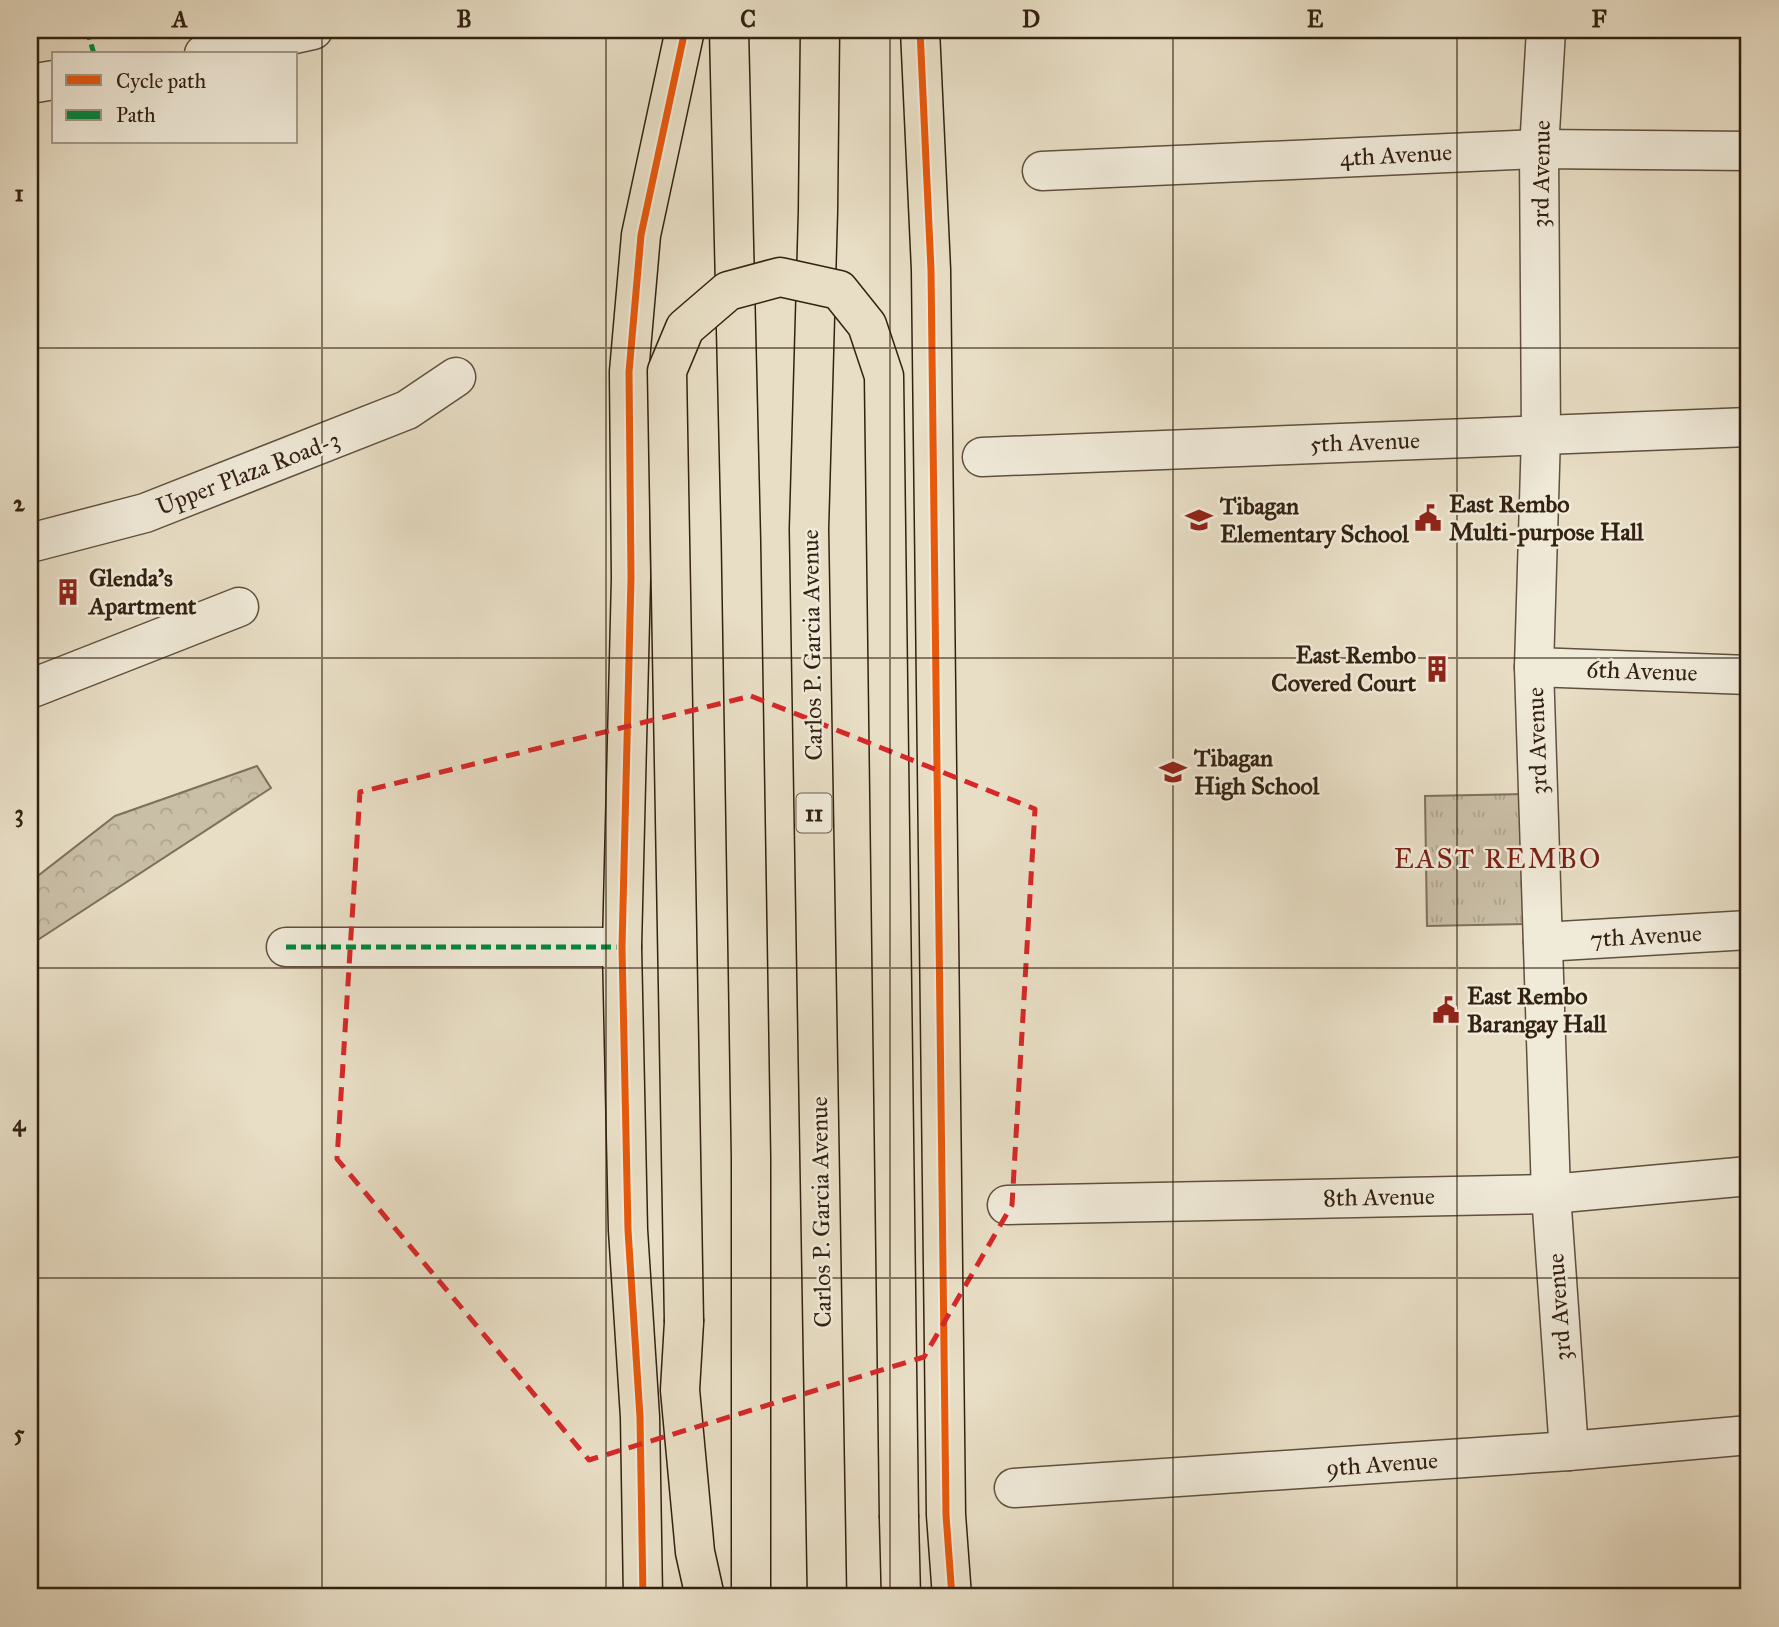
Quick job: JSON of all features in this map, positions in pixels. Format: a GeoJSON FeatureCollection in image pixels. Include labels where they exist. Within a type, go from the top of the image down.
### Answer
{"type":"FeatureCollection","features":[{"type":"Feature","properties":{"kind":"main road"},"geometry":{"type":"LineString","coordinates":[[640,1588],[640,1417],[628,1230],[622,947],[631,578],[629,372],[641,235],[685,30]]}},
{"type":"Feature","properties":{"kind":"main road"},"geometry":{"type":"LineString","coordinates":[[729,30],[751,1130],[751,1597]]}},
{"type":"Feature","properties":{"kind":"main road","name":"Carlos P. Garcia Avenue"},"geometry":{"type":"LineString","coordinates":[[820,30],[809,529],[828,1597]]}},
{"type":"Feature","properties":{"kind":"main road"},"geometry":{"type":"LineString","coordinates":[[920,30],[931,270],[946,1515],[952,1597]]}},
{"type":"Feature","properties":{"kind":"main road"},"geometry":{"type":"LineString","coordinates":[[640,1588],[680,1391],[684,1322],[667,371],[685,328],[728,291],[780,277],[839,290],[867,325],[884,376],[901,1597]]}},
{"type":"Feature","properties":{"kind":"main road"},"geometry":{"type":"LineString","coordinates":[[680,1391],[695,1552],[705,1597]]}},
{"type":"Feature","properties":{"kind":"street"},"geometry":{"type":"LineString","coordinates":[[213,52],[313,30]]}},
{"type":"Feature","properties":{"kind":"street","name":"3rd Avenue"},"geometry":{"type":"LineString","coordinates":[[1546,30],[1539,149],[1541,435],[1534,667],[1551,1194],[1569,1451]]}},
{"type":"Feature","properties":{"kind":"street"},"geometry":{"type":"LineString","coordinates":[[30,84],[52,80]]}},
{"type":"Feature","properties":{"kind":"street","name":"4th Avenue"},"geometry":{"type":"LineString","coordinates":[[1042,171],[1539,149],[1749,151]]}},
{"type":"Feature","properties":{"kind":"street","name":"Upper Plaza Road-3"},"geometry":{"type":"LineString","coordinates":[[30,542],[145,513],[407,410],[456,377]]}},
{"type":"Feature","properties":{"kind":"street","name":"5th Avenue"},"geometry":{"type":"LineString","coordinates":[[982,457],[1749,427]]}},
{"type":"Feature","properties":{"kind":"street"},"geometry":{"type":"LineString","coordinates":[[30,689],[239,607]]}},
{"type":"Feature","properties":{"kind":"street","name":"6th Avenue"},"geometry":{"type":"LineString","coordinates":[[1534,667],[1749,675]]}},
{"type":"Feature","properties":{"kind":"street","name":"7th Avenue"},"geometry":{"type":"LineString","coordinates":[[1543,942],[1749,930]]}},
{"type":"Feature","properties":{"kind":"street"},"geometry":{"type":"LineString","coordinates":[[286,947],[622,947]]}},
{"type":"Feature","properties":{"kind":"street","name":"8th Avenue"},"geometry":{"type":"LineString","coordinates":[[1007,1205],[1551,1194],[1749,1176]]}},
{"type":"Feature","properties":{"kind":"street","name":"9th Avenue"},"geometry":{"type":"LineString","coordinates":[[1014,1488],[1569,1451],[1749,1435]]}},
{"type":"Feature","properties":{"kind":"highlighted area"},"geometry":{"type":"Polygon","coordinates":[[[751,696],[1035,809],[1012,1205],[924,1357],[589,1460],[337,1159],[360,792],[751,696]]]}},
{"type":"Feature","properties":{"kind":"green space"},"geometry":{"type":"Polygon","coordinates":[[[257,766],[271,788],[30,945],[30,882],[115,816],[257,766]]]}},
{"type":"Feature","properties":{"kind":"green space"},"geometry":{"type":"Polygon","coordinates":[[[1529,794],[1530,924],[1427,926],[1425,796],[1529,794]]]}},
{"type":"Feature","properties":{"kind":"marked path"},"geometry":{"type":"LineString","coordinates":[[87,30],[93,52]]}},
{"type":"Feature","properties":{"kind":"marked path"},"geometry":{"type":"LineString","coordinates":[[286,947],[622,947]]}},
{"type":"Feature","properties":{"kind":"cycle path"},"geometry":{"type":"LineString","coordinates":[[643,1597],[640,1417],[628,1230],[622,947],[631,578],[629,372],[641,235],[685,30]]}},
{"type":"Feature","properties":{"kind":"cycle path"},"geometry":{"type":"LineString","coordinates":[[920,30],[931,270],[946,1515],[952,1597]]}},
{"type":"Feature","properties":{"kind":"place","name":"East Rembo Multi-purpose Hall"},"geometry":{"type":"Point","coordinates":[1428,518]}},
{"type":"Feature","properties":{"kind":"place","name":"Tibagan Elementary School"},"geometry":{"type":"Point","coordinates":[1199,520]}},
{"type":"Feature","properties":{"kind":"place","name":"Glenda's Apartment"},"geometry":{"type":"Point","coordinates":[68,592]}},
{"type":"Feature","properties":{"kind":"place","name":"East Rembo Covered Court"},"geometry":{"type":"Point","coordinates":[1437,669]}},
{"type":"Feature","properties":{"kind":"place","name":"Tibagan High School"},"geometry":{"type":"Point","coordinates":[1173,772]}},
{"type":"Feature","properties":{"kind":"place","name":"East Rembo Barangay Hall"},"geometry":{"type":"Point","coordinates":[1446,1010]}},
{"type":"Feature","properties":{"kind":"district","name":"EAST REMBO"},"geometry":{"type":"Point","coordinates":[1498,858]}}]}
